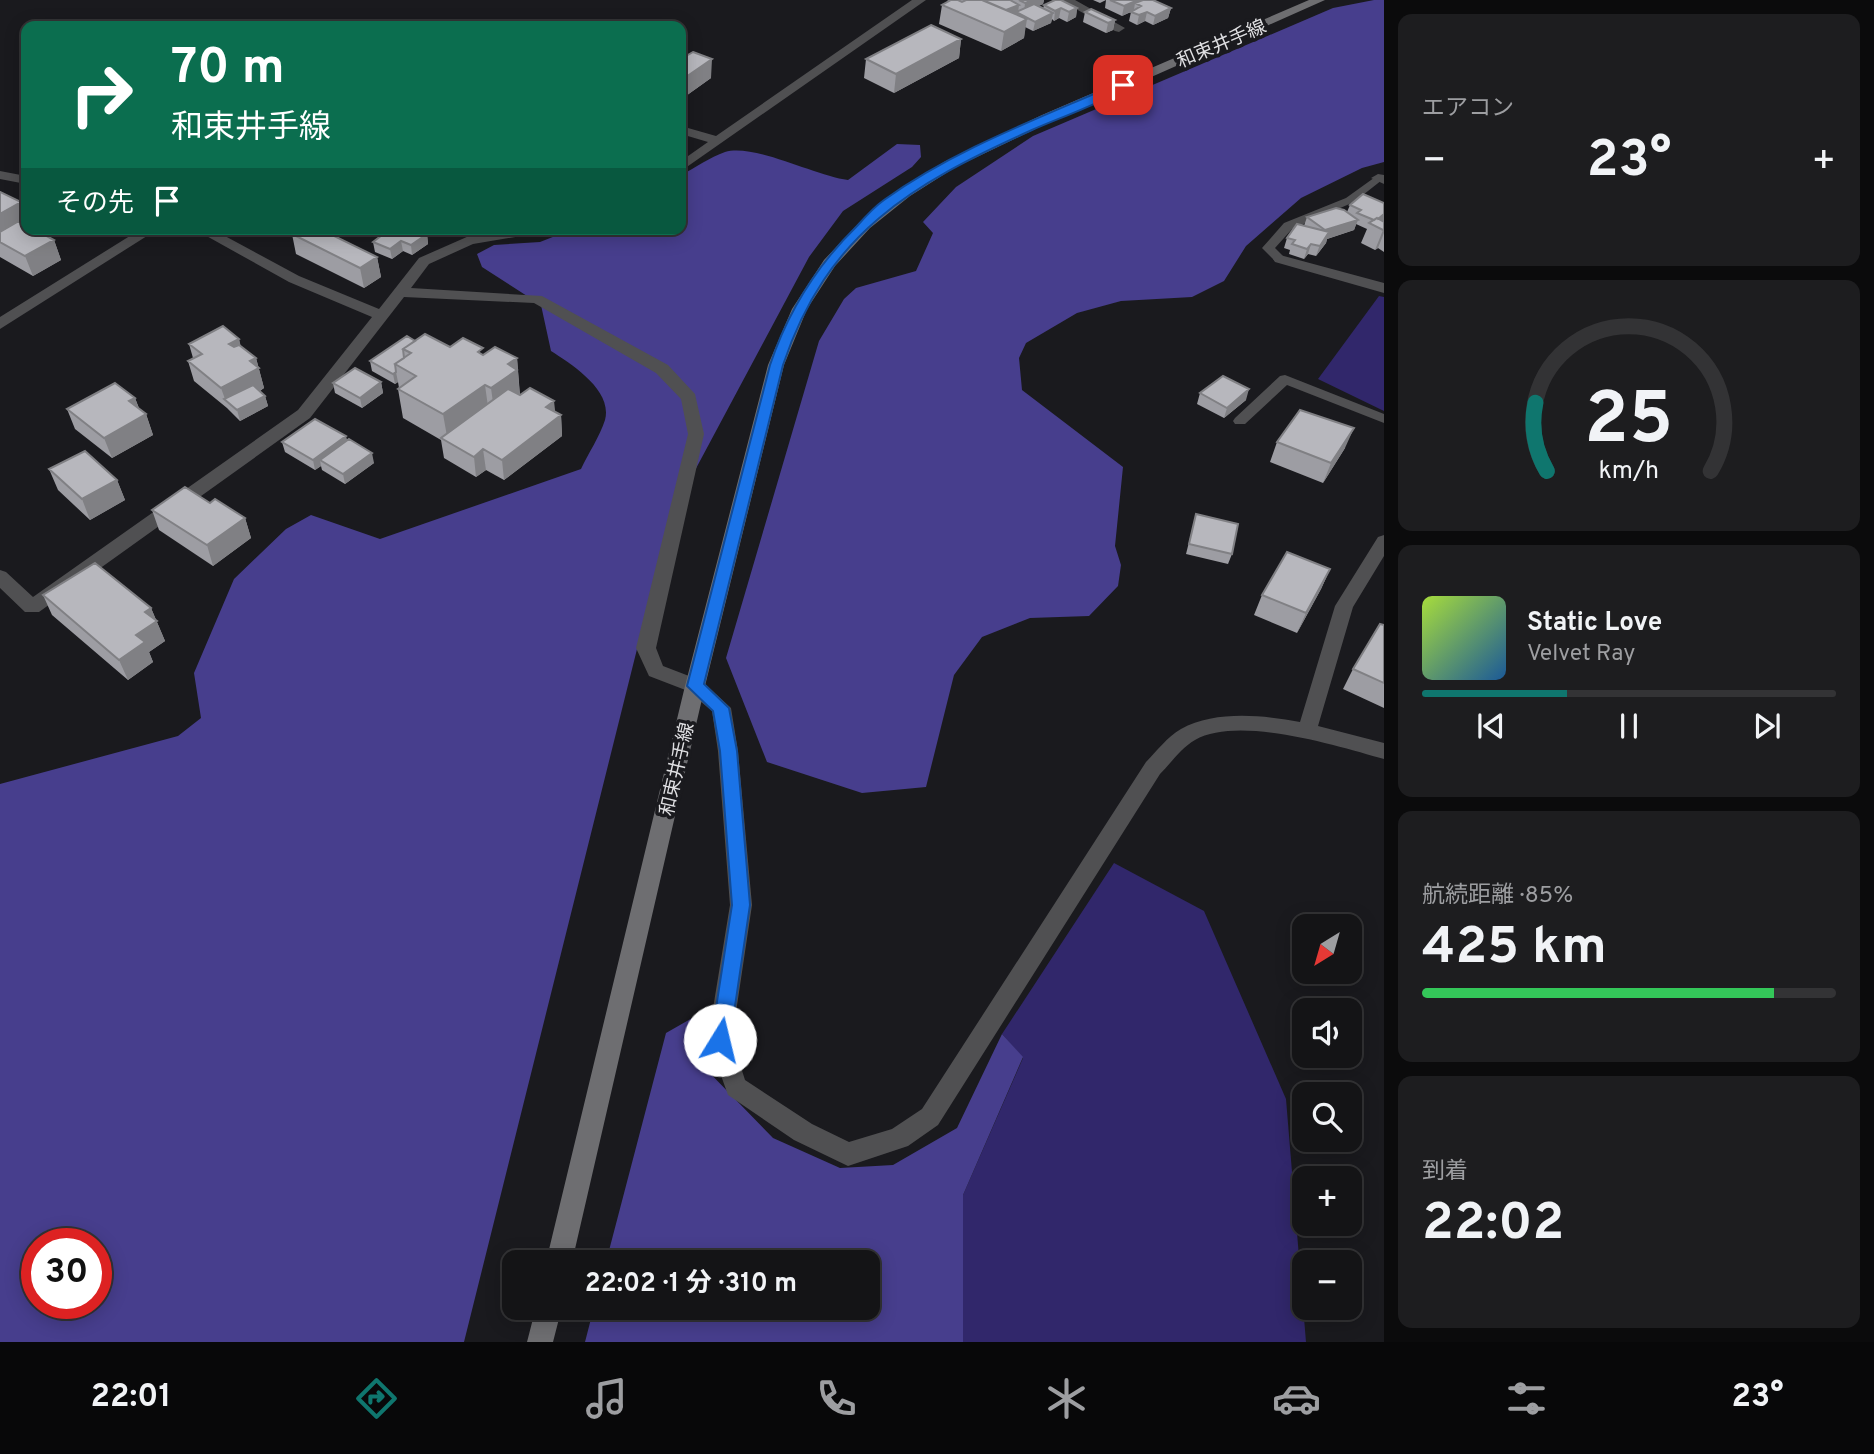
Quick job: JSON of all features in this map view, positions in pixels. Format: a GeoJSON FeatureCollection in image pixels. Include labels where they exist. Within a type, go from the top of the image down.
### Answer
{"type":"FeatureCollection","features":[{"type":"Feature","properties":{"kind":"main road","name":"和束井手線"},"geometry":{"type":"LineString","coordinates":[[562,1250],[695,686],[776,365],[799,309],[835,254],[887,203],[951,163],[1004,137],[1319,0]]}},
{"type":"Feature","properties":{"kind":"main road"},"geometry":{"type":"LineString","coordinates":[[540,1342],[546,1320]]}},
{"type":"Feature","properties":{"kind":"street"},"geometry":{"type":"LineString","coordinates":[[686,163],[715,140],[920,0]]}},
{"type":"Feature","properties":{"kind":"street"},"geometry":{"type":"LineString","coordinates":[[1066,0],[1119,28]]}},
{"type":"Feature","properties":{"kind":"street"},"geometry":{"type":"LineString","coordinates":[[686,131],[715,140]]}},
{"type":"Feature","properties":{"kind":"street"},"geometry":{"type":"LineString","coordinates":[[0,175],[21,179]]}},
{"type":"Feature","properties":{"kind":"street"},"geometry":{"type":"LineString","coordinates":[[0,324],[141,235]]}},
{"type":"Feature","properties":{"kind":"street"},"geometry":{"type":"LineString","coordinates":[[212,235],[294,279],[383,316]]}},
{"type":"Feature","properties":{"kind":"street"},"geometry":{"type":"LineString","coordinates":[[0,577],[32,607],[304,414],[383,316],[397,292],[424,261],[469,240],[501,235]]}},
{"type":"Feature","properties":{"kind":"street"},"geometry":{"type":"LineString","coordinates":[[1280,259],[1384,288]]}},
{"type":"Feature","properties":{"kind":"street"},"geometry":{"type":"LineString","coordinates":[[397,292],[537,299],[662,369],[689,398],[696,434],[646,648],[656,671],[695,686],[721,708],[728,751],[741,905],[720,1040],[736,1087],[803,1132],[848,1154],[899,1138],[930,1117],[1153,768],[1190,733],[1231,724],[1307,730],[1384,751]]}},
{"type":"Feature","properties":{"kind":"street"},"geometry":{"type":"LineString","coordinates":[[1307,730],[1345,606],[1384,541]]}},
{"type":"Feature","properties":{"kind":"lane"},"geometry":{"type":"LineString","coordinates":[[1280,259],[1268,248],[1288,226],[1350,200],[1381,179]]}},
{"type":"Feature","properties":{"kind":"lane"},"geometry":{"type":"LineString","coordinates":[[1240,421],[1285,379],[1384,419]]}},
{"type":"Feature","properties":{"kind":"shaded area"},"geometry":{"type":"Polygon","coordinates":[[[1384,0],[1384,162],[1362,168],[1301,198],[1246,246],[1224,281],[1192,297],[1121,301],[1077,313],[1026,343],[1019,358],[1022,390],[1123,467],[1115,546],[1121,565],[1118,586],[1089,616],[1030,618],[982,637],[954,675],[926,787],[862,793],[767,762],[726,658],[819,341],[844,299],[856,288],[916,271],[933,233],[923,222],[956,187],[1033,136],[1333,8],[1384,0]]]}},
{"type":"Feature","properties":{"kind":"shaded area"},"geometry":{"type":"Polygon","coordinates":[[[897,144],[920,145],[921,157],[912,167],[843,211],[809,257],[670,517],[464,1342],[0,1342],[0,784],[178,736],[201,718],[194,673],[234,579],[286,529],[311,515],[380,539],[581,469],[605,420],[603,398],[588,379],[551,351],[541,305],[482,267],[477,254],[494,245],[540,242],[558,235],[686,235],[686,172],[725,152],[737,150],[768,156],[848,180],[897,144]]]}},
{"type":"Feature","properties":{"kind":"shaded area"},"geometry":{"type":"Polygon","coordinates":[[[1379,296],[1384,297],[1384,411],[1318,379],[1379,296]]]}},
{"type":"Feature","properties":{"kind":"shaded area"},"geometry":{"type":"Polygon","coordinates":[[[1114,863],[1204,911],[1286,1099],[1292,1172],[1292,1236],[1297,1236],[1298,1250],[1292,1250],[1292,1320],[1304,1320],[1306,1342],[963,1342],[963,1195],[1023,1058],[1002,1034],[1114,863]]]}},
{"type":"Feature","properties":{"kind":"shaded area"},"geometry":{"type":"Polygon","coordinates":[[[694,1017],[700,1063],[773,1138],[840,1168],[893,1165],[957,1128],[1002,1034],[1023,1057],[963,1195],[963,1342],[585,1342],[591,1320],[880,1320],[880,1250],[609,1250],[666,1033],[694,1017]]]}},
{"type":"Feature","properties":{"kind":"building"},"geometry":{"type":"Polygon","coordinates":[[[951,0],[982,0],[1027,19],[1004,32],[942,5],[951,0]]]}},
{"type":"Feature","properties":{"kind":"building"},"geometry":{"type":"Polygon","coordinates":[[[1010,0],[1019,5],[1006,10],[985,1],[1010,0]]]}},
{"type":"Feature","properties":{"kind":"building"},"geometry":{"type":"Polygon","coordinates":[[[1055,0],[1077,8],[1069,12],[1061,8],[1055,11],[1044,5],[1055,0]]]}},
{"type":"Feature","properties":{"kind":"building"},"geometry":{"type":"Polygon","coordinates":[[[1110,0],[1138,0],[1124,6],[1110,0]]]}},
{"type":"Feature","properties":{"kind":"building"},"geometry":{"type":"Polygon","coordinates":[[[1153,0],[1171,8],[1155,16],[1147,12],[1139,15],[1131,12],[1141,6],[1135,3],[1153,0]]]}},
{"type":"Feature","properties":{"kind":"building"},"geometry":{"type":"Polygon","coordinates":[[[1034,4],[1053,13],[1035,22],[1016,12],[1034,4]]]}},
{"type":"Feature","properties":{"kind":"building"},"geometry":{"type":"Polygon","coordinates":[[[1091,9],[1115,20],[1108,23],[1085,12],[1091,9]]]}},
{"type":"Feature","properties":{"kind":"building"},"geometry":{"type":"Polygon","coordinates":[[[931,25],[961,39],[896,74],[866,59],[931,25]]]}},
{"type":"Feature","properties":{"kind":"building"},"geometry":{"type":"Polygon","coordinates":[[[693,52],[712,59],[686,77],[686,56],[693,52]]]}},
{"type":"Feature","properties":{"kind":"building"},"geometry":{"type":"Polygon","coordinates":[[[0,192],[21,202],[0,214],[0,192]]]}},
{"type":"Feature","properties":{"kind":"building"},"geometry":{"type":"Polygon","coordinates":[[[1363,194],[1384,203],[1384,214],[1378,219],[1357,213],[1361,210],[1350,205],[1363,194]]]}},
{"type":"Feature","properties":{"kind":"building"},"geometry":{"type":"Polygon","coordinates":[[[1336,208],[1358,220],[1325,230],[1307,217],[1336,208]]]}},
{"type":"Feature","properties":{"kind":"building"},"geometry":{"type":"Polygon","coordinates":[[[1377,218],[1384,222],[1383,230],[1369,223],[1377,218]]]}},
{"type":"Feature","properties":{"kind":"building"},"geometry":{"type":"Polygon","coordinates":[[[19,221],[21,235],[45,235],[54,240],[25,256],[0,242],[0,232],[19,221]]]}},
{"type":"Feature","properties":{"kind":"building"},"geometry":{"type":"Polygon","coordinates":[[[1297,224],[1329,232],[1320,246],[1311,244],[1307,249],[1292,244],[1295,240],[1287,238],[1297,224]]]}},
{"type":"Feature","properties":{"kind":"building"},"geometry":{"type":"Polygon","coordinates":[[[294,235],[332,235],[377,257],[360,268],[294,235]]]}},
{"type":"Feature","properties":{"kind":"building"},"geometry":{"type":"Polygon","coordinates":[[[382,235],[426,235],[411,245],[401,241],[390,249],[373,242],[382,235]]]}},
{"type":"Feature","properties":{"kind":"building"},"geometry":{"type":"Polygon","coordinates":[[[223,326],[239,339],[229,344],[234,347],[239,345],[256,358],[250,361],[259,368],[221,388],[188,361],[202,354],[189,344],[223,326]]]}},
{"type":"Feature","properties":{"kind":"building"},"geometry":{"type":"Polygon","coordinates":[[[425,334],[450,347],[463,338],[483,348],[478,352],[483,355],[495,347],[517,358],[508,364],[517,370],[491,388],[485,385],[443,414],[398,389],[416,376],[395,364],[411,353],[403,349],[425,334]]]}},
{"type":"Feature","properties":{"kind":"building"},"geometry":{"type":"Polygon","coordinates":[[[407,336],[415,341],[403,349],[404,358],[395,364],[396,372],[393,374],[370,361],[407,336]]]}},
{"type":"Feature","properties":{"kind":"building"},"geometry":{"type":"Polygon","coordinates":[[[355,368],[381,382],[360,398],[333,383],[355,368]]]}},
{"type":"Feature","properties":{"kind":"building"},"geometry":{"type":"Polygon","coordinates":[[[1223,376],[1249,389],[1227,408],[1200,393],[1223,376]]]}},
{"type":"Feature","properties":{"kind":"building"},"geometry":{"type":"Polygon","coordinates":[[[115,383],[135,398],[129,401],[146,414],[104,438],[67,409],[115,383]]]}},
{"type":"Feature","properties":{"kind":"building"},"geometry":{"type":"Polygon","coordinates":[[[253,385],[265,396],[237,410],[224,399],[253,385]]]}},
{"type":"Feature","properties":{"kind":"building"},"geometry":{"type":"Polygon","coordinates":[[[530,388],[554,401],[546,407],[561,415],[502,460],[483,449],[474,457],[441,438],[508,389],[520,395],[530,388]]]}},
{"type":"Feature","properties":{"kind":"building"},"geometry":{"type":"Polygon","coordinates":[[[1300,410],[1354,428],[1331,463],[1277,442],[1300,410]]]}},
{"type":"Feature","properties":{"kind":"building"},"geometry":{"type":"Polygon","coordinates":[[[315,419],[346,436],[313,460],[282,442],[315,419]]]}},
{"type":"Feature","properties":{"kind":"building"},"geometry":{"type":"Polygon","coordinates":[[[349,439],[372,453],[343,474],[320,460],[349,439]]]}},
{"type":"Feature","properties":{"kind":"building"},"geometry":{"type":"Polygon","coordinates":[[[85,451],[117,480],[82,499],[49,469],[85,451]]]}},
{"type":"Feature","properties":{"kind":"building"},"geometry":{"type":"Polygon","coordinates":[[[185,487],[210,503],[215,499],[245,518],[207,545],[152,510],[185,487]]]}},
{"type":"Feature","properties":{"kind":"building"},"geometry":{"type":"Polygon","coordinates":[[[1196,514],[1238,524],[1232,554],[1189,544],[1196,514]]]}},
{"type":"Feature","properties":{"kind":"building"},"geometry":{"type":"Polygon","coordinates":[[[1287,552],[1330,569],[1306,613],[1262,595],[1287,552]]]}},
{"type":"Feature","properties":{"kind":"building"},"geometry":{"type":"Polygon","coordinates":[[[95,563],[151,608],[145,612],[157,621],[136,635],[145,642],[119,660],[43,595],[95,563]]]}},
{"type":"Feature","properties":{"kind":"building"},"geometry":{"type":"Polygon","coordinates":[[[1380,624],[1384,625],[1384,683],[1353,669],[1380,624]]]}},
{"type":"Feature","properties":{"kind":"route"},"geometry":{"type":"LineString","coordinates":[[720,1040],[741,905],[728,751],[721,708],[695,686],[776,365],[786,336],[814,283],[835,254],[887,203],[968,154],[1123,85]]}}]}
